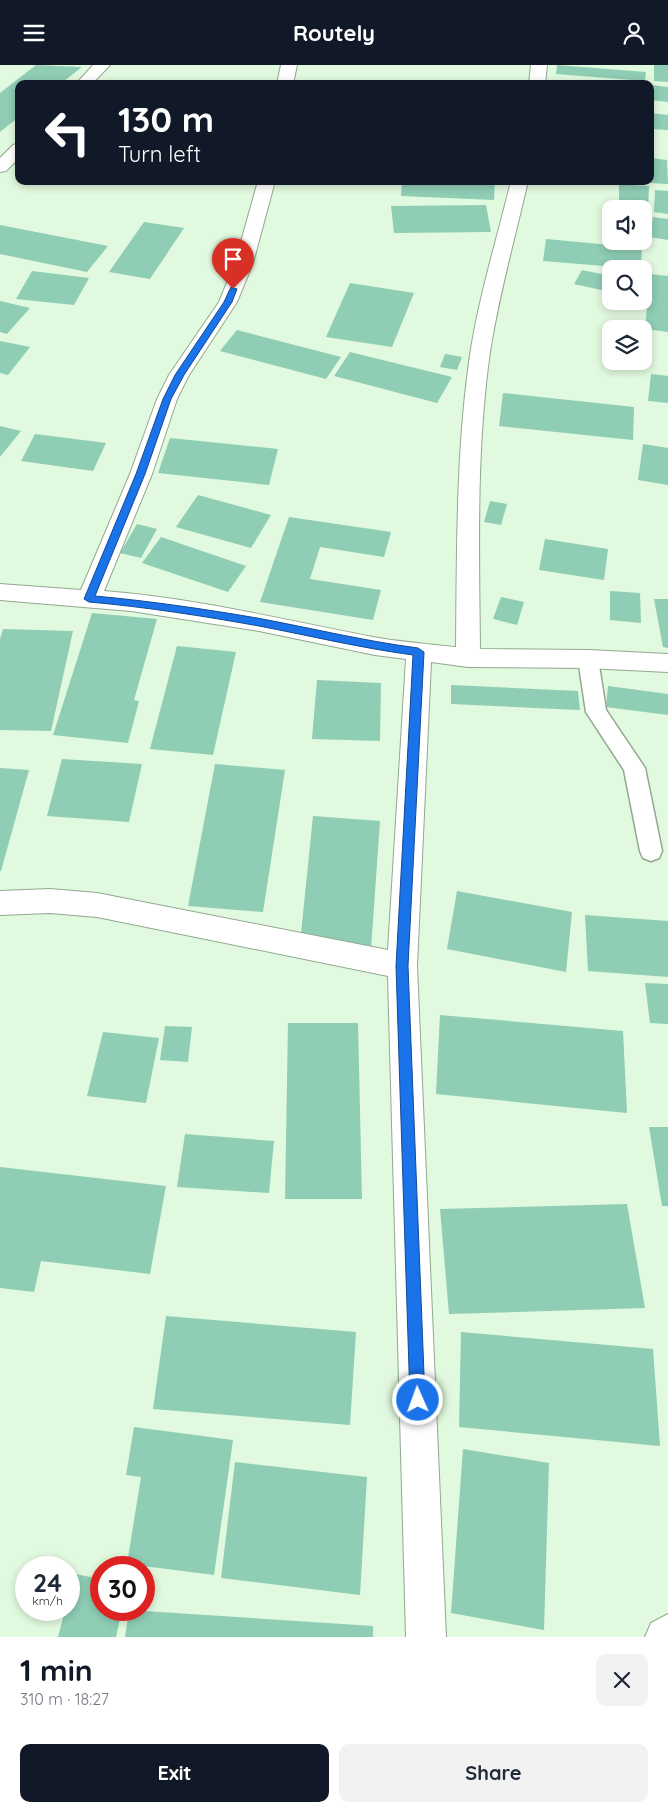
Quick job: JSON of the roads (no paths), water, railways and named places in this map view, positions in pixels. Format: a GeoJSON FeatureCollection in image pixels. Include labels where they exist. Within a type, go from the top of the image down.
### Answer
{"type":"FeatureCollection","features":[{"type":"Feature","properties":{"kind":"street"},"geometry":{"type":"LineString","coordinates":[[87,80],[102,65]]}},
{"type":"Feature","properties":{"kind":"street"},"geometry":{"type":"LineString","coordinates":[[286,80],[289,65]]}},
{"type":"Feature","properties":{"kind":"street"},"geometry":{"type":"LineString","coordinates":[[537,80],[539,65]]}},
{"type":"Feature","properties":{"kind":"street"},"geometry":{"type":"LineString","coordinates":[[0,167],[15,152]]}},
{"type":"Feature","properties":{"kind":"street"},"geometry":{"type":"LineString","coordinates":[[89,599],[141,474],[167,399],[179,375],[228,302],[244,263],[266,185]]}},
{"type":"Feature","properties":{"kind":"street"},"geometry":{"type":"LineString","coordinates":[[468,658],[468,530],[478,377],[489,301],[519,185]]}},
{"type":"Feature","properties":{"kind":"street"},"geometry":{"type":"LineString","coordinates":[[0,593],[132,603],[259,622],[375,646],[468,658],[588,659],[668,663]]}},
{"type":"Feature","properties":{"kind":"street"},"geometry":{"type":"LineString","coordinates":[[418,652],[402,966],[426,1637]]}},
{"type":"Feature","properties":{"kind":"street"},"geometry":{"type":"LineString","coordinates":[[0,905],[50,901],[97,905],[402,966]]}},
{"type":"Feature","properties":{"kind":"street"},"geometry":{"type":"LineString","coordinates":[[665,1637],[668,1634]]}},
{"type":"Feature","properties":{"kind":"lane"},"geometry":{"type":"LineString","coordinates":[[588,659],[596,712],[634,768],[651,851]]}}]}
